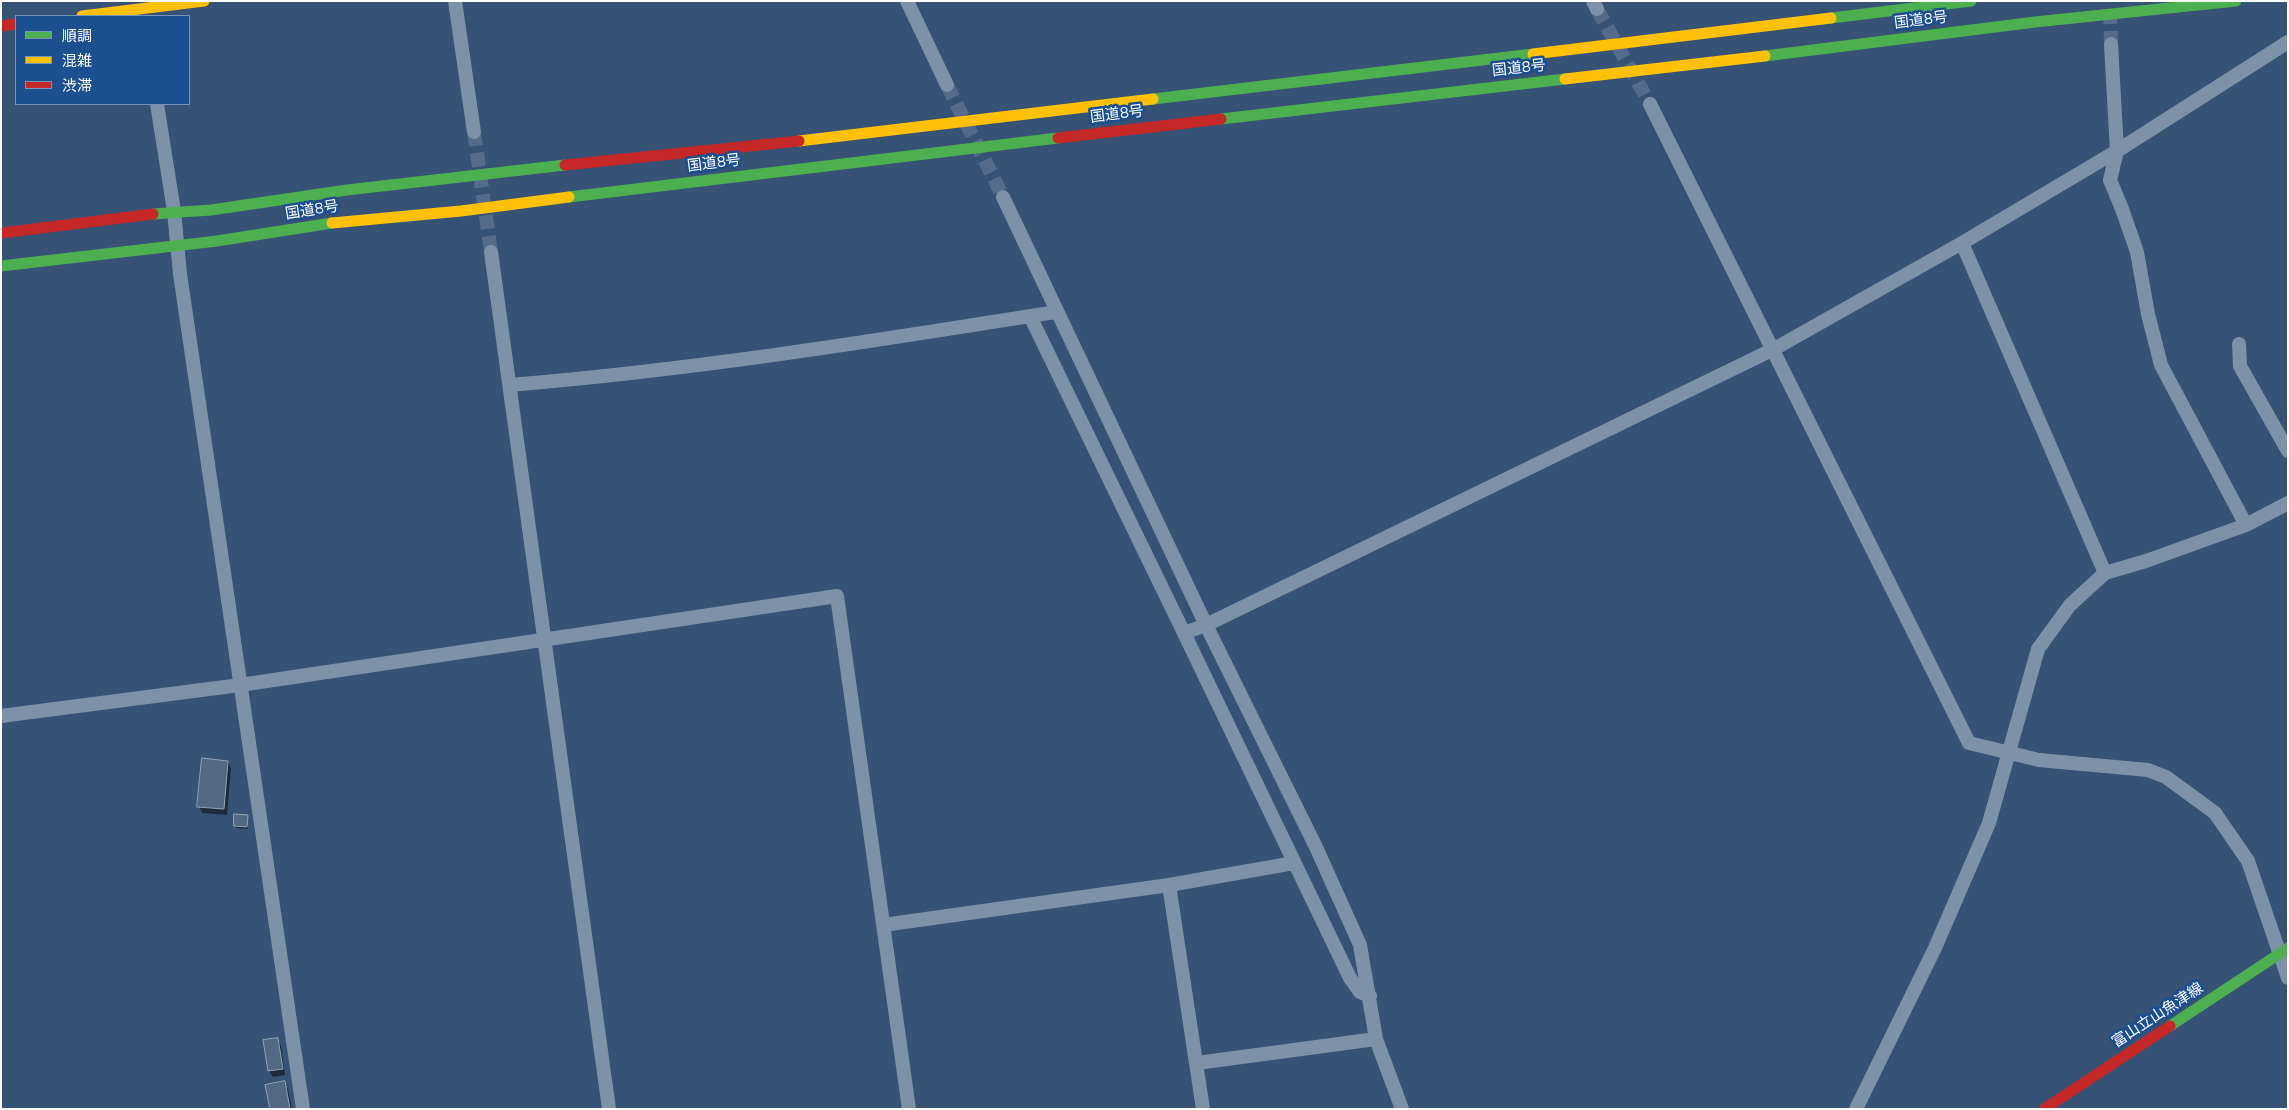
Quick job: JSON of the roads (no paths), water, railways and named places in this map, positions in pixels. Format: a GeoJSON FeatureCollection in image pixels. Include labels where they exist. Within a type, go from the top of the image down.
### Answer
{"type":"FeatureCollection","features":[{"type":"Feature","properties":{"kind":"main road"},"geometry":{"type":"LineString","coordinates":[[91,15],[204,1]]}},
{"type":"Feature","properties":{"kind":"main road","name":"国道8号"},"geometry":{"type":"LineString","coordinates":[[1,233],[174,211],[211,210],[490,172],[769,145],[1971,1]]}},
{"type":"Feature","properties":{"kind":"main road","name":"国道8号"},"geometry":{"type":"LineString","coordinates":[[1,266],[217,241],[349,220],[462,211],[1322,106],[1767,56],[2137,10],[2236,1]]}},
{"type":"Feature","properties":{"kind":"main road"},"geometry":{"type":"LineString","coordinates":[[1,26],[15,24]]}},
{"type":"Feature","properties":{"kind":"main road","name":"富山立山魚津線"},"geometry":{"type":"LineString","coordinates":[[2044,1109],[2283,951]]}},
{"type":"Feature","properties":{"kind":"street"},"geometry":{"type":"LineString","coordinates":[[455,1],[474,132]]}},
{"type":"Feature","properties":{"kind":"street"},"geometry":{"type":"LineString","coordinates":[[907,1],[947,85]]}},
{"type":"Feature","properties":{"kind":"street"},"geometry":{"type":"LineString","coordinates":[[1184,633],[1206,625],[1774,349],[1962,243],[2117,151],[2288,42]]}},
{"type":"Feature","properties":{"kind":"street"},"geometry":{"type":"LineString","coordinates":[[2111,44],[2117,151],[2110,180],[2137,252],[2148,314],[2161,365],[2199,440],[2246,525]]}},
{"type":"Feature","properties":{"kind":"street"},"geometry":{"type":"LineString","coordinates":[[1650,104],[1970,743],[2039,760],[2148,770],[2166,777],[2215,813],[2248,861],[2283,951],[2288,978]]}},
{"type":"Feature","properties":{"kind":"street"},"geometry":{"type":"LineString","coordinates":[[157,105],[303,1109]]}},
{"type":"Feature","properties":{"kind":"street"},"geometry":{"type":"LineString","coordinates":[[1003,197],[1206,625],[1316,847],[1360,945],[1376,1039],[1402,1109]]}},
{"type":"Feature","properties":{"kind":"street"},"geometry":{"type":"LineString","coordinates":[[1962,243],[2105,573]]}},
{"type":"Feature","properties":{"kind":"street"},"geometry":{"type":"LineString","coordinates":[[491,252],[543,638],[610,1109]]}},
{"type":"Feature","properties":{"kind":"street"},"geometry":{"type":"LineString","coordinates":[[510,385],[623,376],[893,339],[1056,312]]}},
{"type":"Feature","properties":{"kind":"street"},"geometry":{"type":"LineString","coordinates":[[1030,316],[1350,978],[1360,992],[1370,996]]}},
{"type":"Feature","properties":{"kind":"street"},"geometry":{"type":"LineString","coordinates":[[2239,344],[2240,366],[2288,451]]}},
{"type":"Feature","properties":{"kind":"street"},"geometry":{"type":"LineString","coordinates":[[1856,1109],[1935,948],[1989,823],[2010,754],[2038,649],[2070,605],[2105,573],[2146,561],[2246,525],[2288,503]]}},
{"type":"Feature","properties":{"kind":"street"},"geometry":{"type":"LineString","coordinates":[[1,716],[240,685],[543,638],[837,596],[908,1109]]}},
{"type":"Feature","properties":{"kind":"street"},"geometry":{"type":"LineString","coordinates":[[882,925],[1169,885],[1294,863]]}},
{"type":"Feature","properties":{"kind":"street"},"geometry":{"type":"LineString","coordinates":[[1169,885],[1203,1109]]}},
{"type":"Feature","properties":{"kind":"street"},"geometry":{"type":"LineString","coordinates":[[1197,1063],[1376,1039]]}},
{"type":"Feature","properties":{"kind":"tunnel"},"geometry":{"type":"LineString","coordinates":[[1597,9],[1650,104]]}},
{"type":"Feature","properties":{"kind":"tunnel"},"geometry":{"type":"LineString","coordinates":[[2110,10],[2111,44]]}},
{"type":"Feature","properties":{"kind":"tunnel"},"geometry":{"type":"LineString","coordinates":[[947,85],[1003,197]]}},
{"type":"Feature","properties":{"kind":"tunnel"},"geometry":{"type":"LineString","coordinates":[[474,132],[491,252]]}}]}
